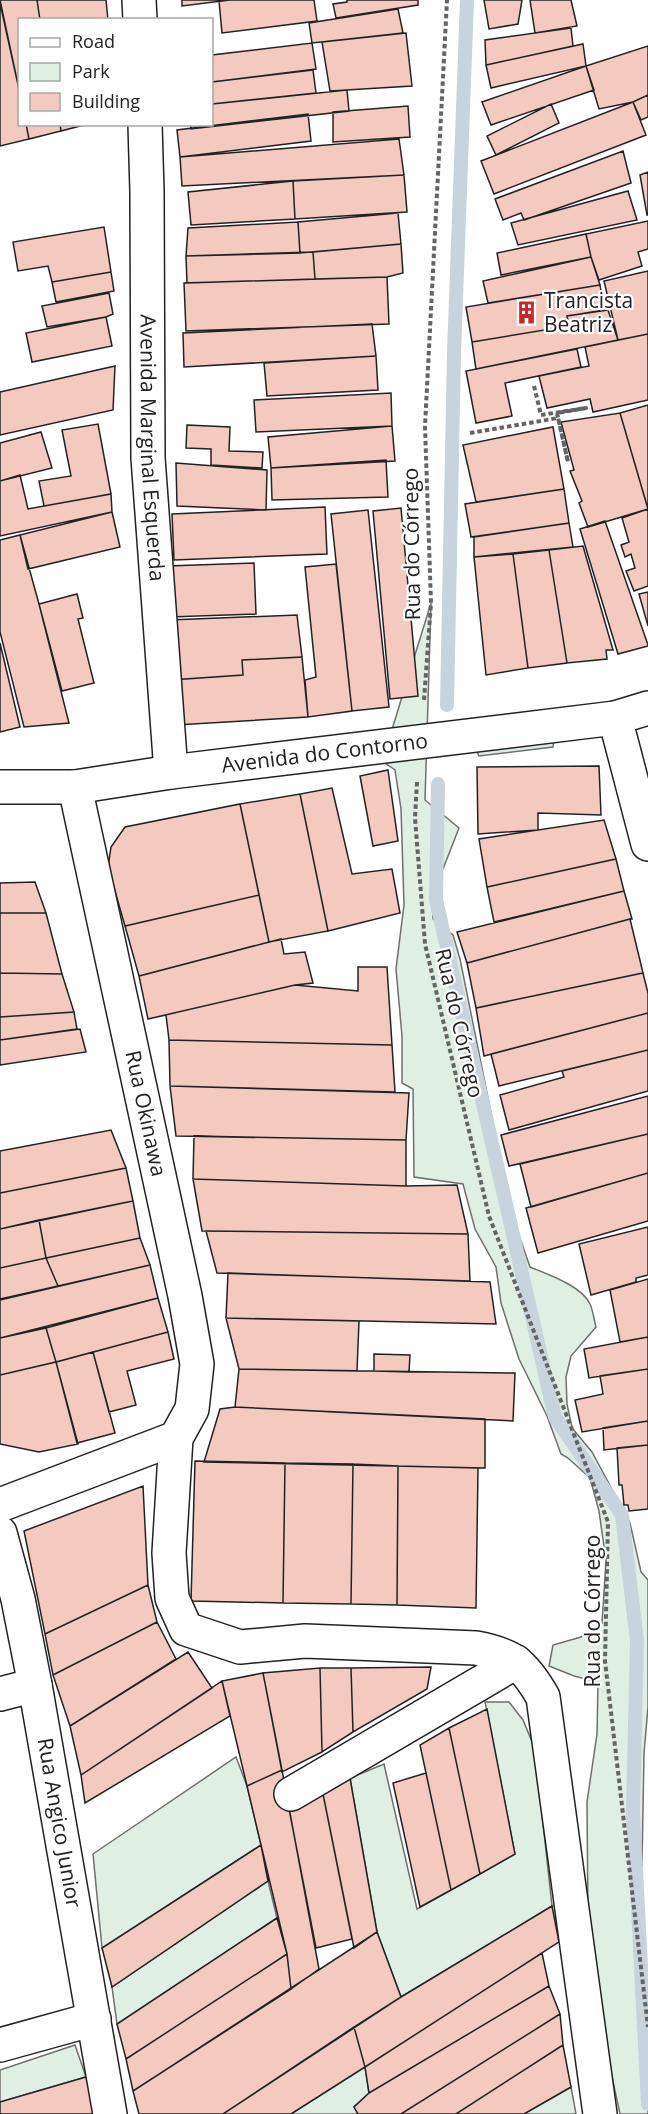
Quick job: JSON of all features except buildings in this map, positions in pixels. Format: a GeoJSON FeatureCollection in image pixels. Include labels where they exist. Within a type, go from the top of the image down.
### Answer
{"type":"FeatureCollection","features":[{"type":"Feature","properties":{"kind":"street"},"geometry":{"type":"LineString","coordinates":[[139,0],[140,18]]}},
{"type":"Feature","properties":{"kind":"street","name":"Avenida Marginal Esquerda"},"geometry":{"type":"LineString","coordinates":[[144,126],[147,192],[148,458],[171,772]]}},
{"type":"Feature","properties":{"kind":"street","name":"Avenida do Contorno"},"geometry":{"type":"LineString","coordinates":[[0,787],[75,787],[171,772],[615,718],[648,708]]}},
{"type":"Feature","properties":{"kind":"street"},"geometry":{"type":"LineString","coordinates":[[615,718],[648,844]]}},
{"type":"Feature","properties":{"kind":"street","name":"Rua Okinawa"},"geometry":{"type":"LineString","coordinates":[[75,787],[185,1296],[197,1364],[192,1409],[176,1438]]}},
{"type":"Feature","properties":{"kind":"street"},"geometry":{"type":"LineString","coordinates":[[0,1505],[176,1438],[169,1553],[172,1598],[186,1629],[240,1647],[305,1641],[476,1648],[499,1652],[516,1662],[531,1677],[543,1697],[600,2114]]}},
{"type":"Feature","properties":{"kind":"street","name":"Rua Angico Junior"},"geometry":{"type":"LineString","coordinates":[[0,1533],[18,1599],[35,1685],[110,2114]]}},
{"type":"Feature","properties":{"kind":"street"},"geometry":{"type":"LineString","coordinates":[[291,1794],[516,1662]]}},
{"type":"Feature","properties":{"kind":"street"},"geometry":{"type":"LineString","coordinates":[[0,1694],[35,1685]]}},
{"type":"Feature","properties":{"kind":"street"},"geometry":{"type":"LineString","coordinates":[[0,2045],[94,2019]]}},
{"type":"Feature","properties":{"kind":"path","name":"Rua do Córrego"},"geometry":{"type":"LineString","coordinates":[[423,711],[431,603],[425,426],[447,0]]}},
{"type":"Feature","properties":{"kind":"path"},"geometry":{"type":"LineString","coordinates":[[470,433],[558,418],[568,462],[557,413],[586,408],[541,415],[534,386]]}},
{"type":"Feature","properties":{"kind":"path","name":"Rua do Córrego"},"geometry":{"type":"LineString","coordinates":[[418,771],[415,818],[424,944],[489,1216],[608,1522],[604,1661],[648,2027]]}},
{"type":"Feature","properties":{"kind":"green space"},"geometry":{"type":"Polygon","coordinates":[[[431,603],[425,800],[459,828],[432,897],[433,919],[453,935],[460,959],[511,1212],[530,1267],[572,1286],[586,1298],[592,1309],[596,1327],[571,1356],[566,1377],[567,1404],[572,1428],[592,1452],[630,1523],[641,1572],[648,1580],[648,1707],[644,1753],[642,1865],[633,1891],[648,1987],[648,2114],[620,2114],[603,2035],[588,1925],[587,1802],[597,1734],[598,1682],[549,1666],[553,1645],[581,1637],[602,1623],[606,1561],[599,1511],[590,1478],[561,1454],[547,1416],[519,1359],[501,1303],[496,1267],[475,1229],[463,1184],[414,1177],[413,1089],[402,1083],[402,1036],[396,969],[404,905],[401,809],[395,770],[385,763],[385,752],[431,603]]]}},
{"type":"Feature","properties":{"kind":"green space"},"geometry":{"type":"Polygon","coordinates":[[[554,738],[553,747],[479,756],[476,750],[554,738]]]}},
{"type":"Feature","properties":{"kind":"green space"},"geometry":{"type":"Polygon","coordinates":[[[485,1702],[509,1702],[523,1720],[535,1749],[552,1906],[401,1997],[377,1932],[350,1778],[384,1764],[417,1909],[515,1854],[485,1702]]]}},
{"type":"Feature","properties":{"kind":"green space"},"geometry":{"type":"Polygon","coordinates":[[[236,1757],[247,1786],[261,1845],[102,1948],[93,1854],[236,1757]]]}},
{"type":"Feature","properties":{"kind":"green space"},"geometry":{"type":"Polygon","coordinates":[[[268,1881],[277,1918],[117,2024],[112,1987],[268,1881]]]}},
{"type":"Feature","properties":{"kind":"green space"},"geometry":{"type":"Polygon","coordinates":[[[75,2045],[86,2077],[0,2102],[0,2070],[75,2045]]]}},
{"type":"Feature","properties":{"kind":"green space"},"geometry":{"type":"Polygon","coordinates":[[[365,2067],[369,2093],[354,2107],[358,2114],[291,2114],[365,2067]]]}},
{"type":"Feature","properties":{"kind":"green space"},"geometry":{"type":"Polygon","coordinates":[[[571,2087],[576,2114],[524,2114],[571,2087]]]}},
{"type":"Feature","properties":{"kind":"waterway"},"geometry":{"type":"LineString","coordinates":[[447,705],[454,353],[467,0]]}},
{"type":"Feature","properties":{"kind":"waterway"},"geometry":{"type":"LineString","coordinates":[[438,784],[436,900],[555,1417],[622,1515],[637,1641],[633,1811],[648,2104]]}},
{"type":"Feature","properties":{"kind":"place","name":"Trancista Beatriz"},"geometry":{"type":"Point","coordinates":[526,313]}}]}
